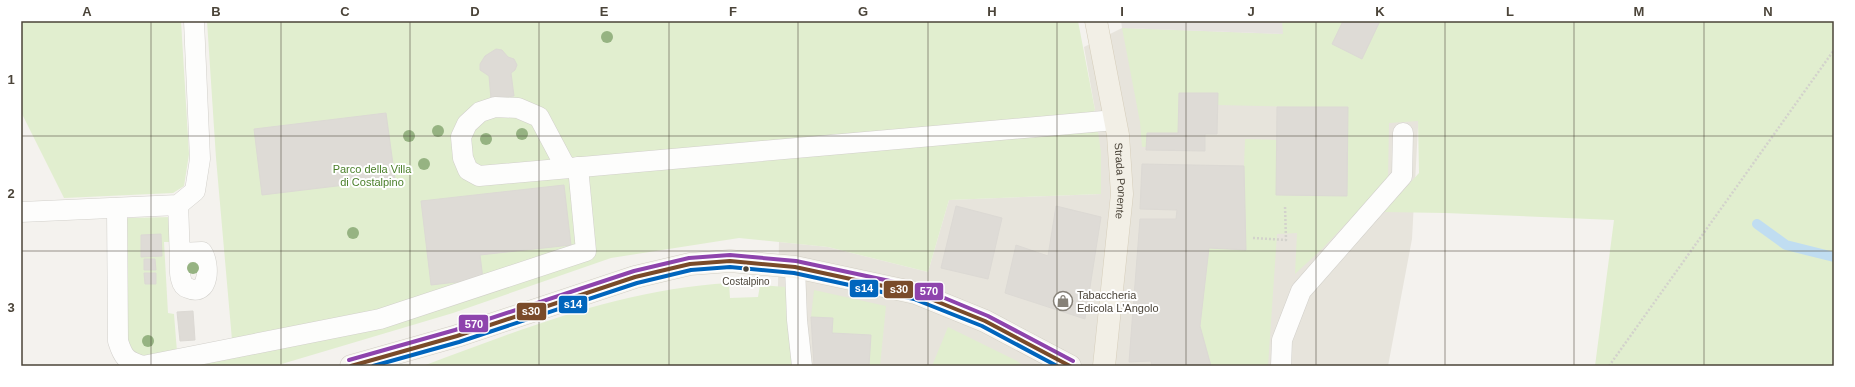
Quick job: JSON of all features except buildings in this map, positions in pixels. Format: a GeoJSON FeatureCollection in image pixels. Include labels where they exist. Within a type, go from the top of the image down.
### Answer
{"type":"FeatureCollection","features":[{"type":"Feature","properties":{"kind":"main road","name":"Strada Ponente"},"geometry":{"type":"LineString","coordinates":[[1096,21],[1120,154],[1122,201],[1104,366]]}},
{"type":"Feature","properties":{"kind":"main road"},"geometry":{"type":"LineString","coordinates":[[351,366],[457,336],[635,278],[690,264],[730,261],[795,267],[916,293],[985,321],[1070,366]]}},
{"type":"Feature","properties":{"kind":"lane"},"geometry":{"type":"LineString","coordinates":[[21,212],[178,205],[195,191],[200,159],[194,21]]}},
{"type":"Feature","properties":{"kind":"lane"},"geometry":{"type":"LineString","coordinates":[[117,208],[118,341],[122,355],[132,363],[143,366],[380,319],[586,252],[572,168],[539,117],[518,108],[495,107],[480,112],[468,124],[461,137],[463,158],[468,170],[479,176],[572,168],[1115,120]]}},
{"type":"Feature","properties":{"kind":"lane"},"geometry":{"type":"LineString","coordinates":[[1282,366],[1282,340],[1301,291],[1402,176],[1403,133]]}},
{"type":"Feature","properties":{"kind":"lane"},"geometry":{"type":"LineString","coordinates":[[178,205],[180,254]]}},
{"type":"Feature","properties":{"kind":"lane"},"geometry":{"type":"LineString","coordinates":[[795,267],[797,320],[802,366]]}},
{"type":"Feature","properties":{"kind":"path"},"geometry":{"type":"LineString","coordinates":[[1609,366],[1834,50]]}},
{"type":"Feature","properties":{"kind":"path"},"geometry":{"type":"LineString","coordinates":[[1253,238],[1286,240],[1285,206]]}},
{"type":"Feature","properties":{"kind":"shaded area"},"geometry":{"type":"Polygon","coordinates":[[[1121,21],[1282,21],[1283,34],[1122,28],[1121,21]]]}},
{"type":"Feature","properties":{"kind":"shaded area"},"geometry":{"type":"Polygon","coordinates":[[[1122,28],[1283,34],[1421,71],[1412,239],[1388,366],[776,366],[779,242],[828,247],[928,272],[949,200],[1101,194],[1089,127],[1089,117],[1095,110],[1084,47],[1122,28]]]}},
{"type":"Feature","properties":{"kind":"green space"},"geometry":{"type":"Polygon","coordinates":[[[21,21],[181,21],[189,154],[184,186],[173,193],[64,198],[21,112],[21,21]]]}},
{"type":"Feature","properties":{"kind":"green space","name":"Parco della Villa di Costalpino"},"geometry":{"type":"Polygon","coordinates":[[[207,21],[1078,21],[1095,110],[1089,117],[1089,127],[1098,132],[1101,152],[1101,194],[949,200],[928,272],[828,247],[739,238],[611,258],[453,313],[275,366],[182,366],[232,340],[216,158],[207,21]]]}},
{"type":"Feature","properties":{"kind":"green space"},"geometry":{"type":"Polygon","coordinates":[[[1282,21],[1834,21],[1834,366],[1595,366],[1614,220],[1384,212],[1419,173],[1418,121],[1389,123],[1388,179],[1322,249],[1295,274],[1297,233],[1277,234],[1268,366],[1211,366],[1200,326],[1209,248],[1246,250],[1244,166],[1245,139],[1277,140],[1277,195],[1347,196],[1348,108],[1217,105],[1217,93],[1179,93],[1178,133],[1147,133],[1147,147],[1142,147],[1140,122],[1122,28],[1282,34],[1282,21]]]}},
{"type":"Feature","properties":{"kind":"green space"},"geometry":{"type":"Polygon","coordinates":[[[173,217],[172,242],[164,242],[168,313],[174,314],[177,352],[142,358],[127,351],[122,223],[128,218],[173,217]]]}},
{"type":"Feature","properties":{"kind":"green space"},"geometry":{"type":"Polygon","coordinates":[[[729,283],[730,298],[758,297],[760,285],[786,287],[794,366],[423,366],[535,325],[611,302],[650,293],[729,283]]]}},
{"type":"Feature","properties":{"kind":"green space"},"geometry":{"type":"Polygon","coordinates":[[[814,290],[886,306],[880,366],[869,366],[871,335],[832,333],[833,318],[811,317],[814,290]]]}},
{"type":"Feature","properties":{"kind":"green space"},"geometry":{"type":"Polygon","coordinates":[[[948,327],[1017,361],[1023,366],[932,366],[948,327]]]}},
{"type":"Feature","properties":{"kind":"waterway"},"geometry":{"type":"LineString","coordinates":[[1757,224],[1786,245],[1834,257]]}},
{"type":"Feature","properties":{"kind":"transit line","name":"570"},"geometry":{"type":"LineString","coordinates":[[349,360],[455,330],[634,271],[689,258],[730,255],[796,261],[918,287],[988,316],[1073,361]]}},
{"type":"Feature","properties":{"kind":"transit line","name":"s30"},"geometry":{"type":"LineString","coordinates":[[351,366],[457,336],[635,277],[690,264],[730,261],[795,267],[916,293],[985,321],[1070,366]]}},
{"type":"Feature","properties":{"kind":"transit line","name":"s14"},"geometry":{"type":"LineString","coordinates":[[373,366],[459,342],[637,283],[691,270],[730,267],[794,273],[914,299],[982,326],[1057,366]]}},
{"type":"Feature","properties":{"kind":"place","name":"Costalpino"},"geometry":{"type":"Point","coordinates":[746,269]}},
{"type":"Feature","properties":{"kind":"place","name":"Tabaccheria Edicola L'Angolo"},"geometry":{"type":"Point","coordinates":[1063,301]}}]}
